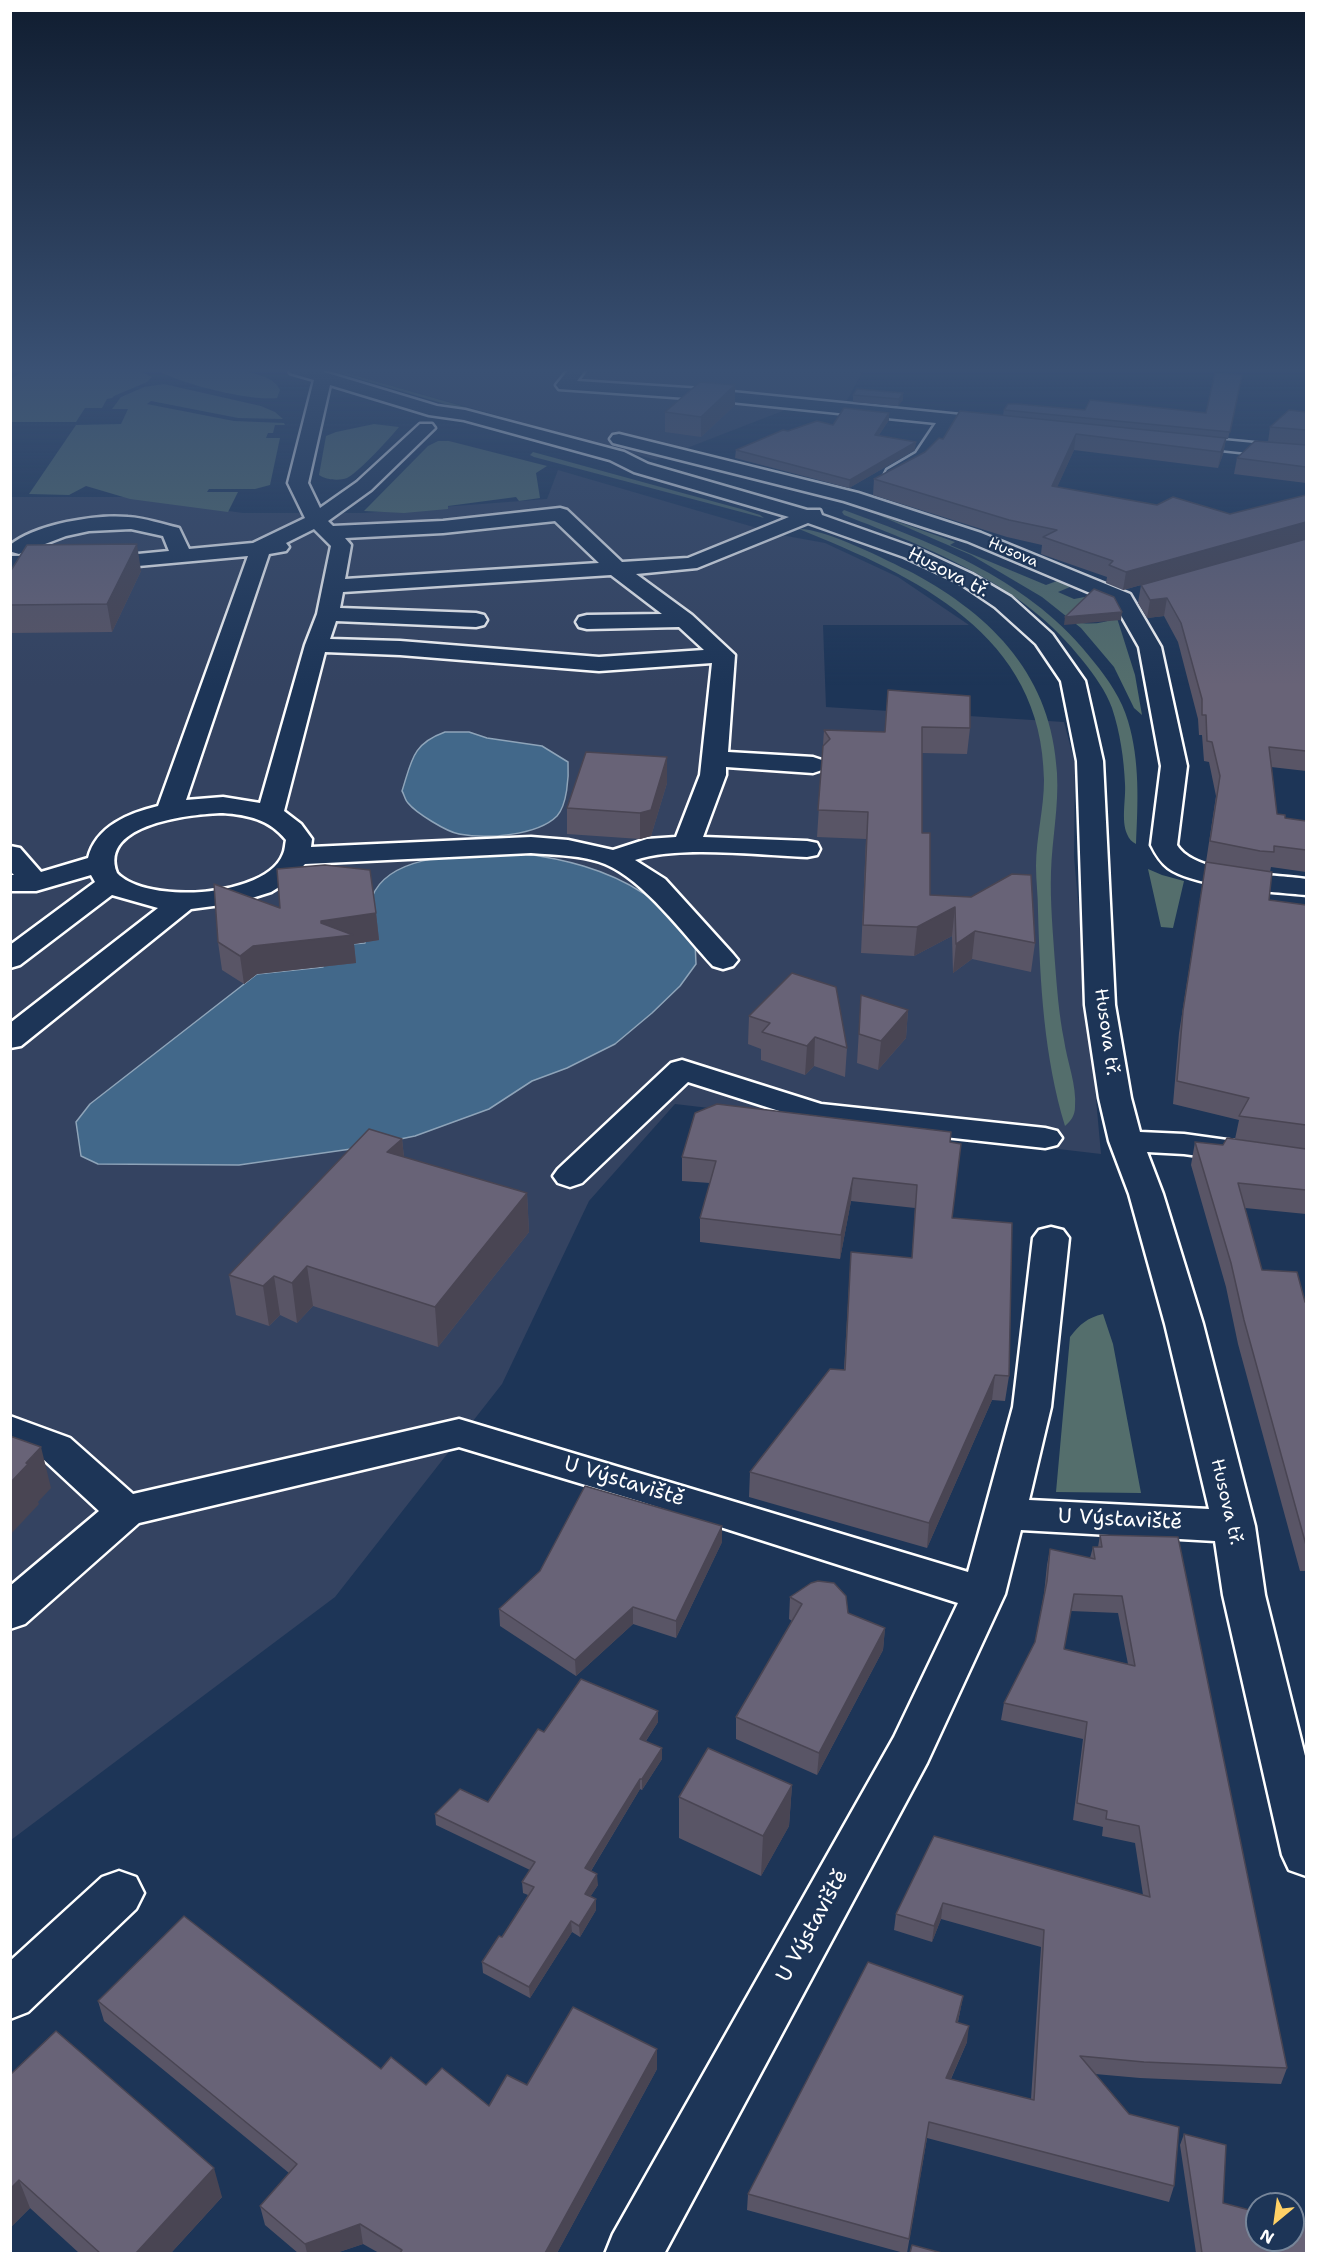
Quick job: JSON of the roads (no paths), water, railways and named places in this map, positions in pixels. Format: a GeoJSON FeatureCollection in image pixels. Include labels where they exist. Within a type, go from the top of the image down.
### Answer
{"type":"FeatureCollection","features":[{"type":"Feature","properties":{"kind":"street"},"geometry":{"type":"LineString","coordinates":[[270,814],[316,645],[328,614],[333,586],[328,532],[298,483],[300,475]]}},
{"type":"Feature","properties":{"kind":"street"},"geometry":{"type":"LineString","coordinates":[[261,547],[328,532],[376,475]]}},
{"type":"Feature","properties":{"kind":"street","name":"Husova tř."},"geometry":{"type":"LineString","coordinates":[[664,475],[807,516],[911,553],[965,578],[1003,602],[1044,639],[1073,681],[1087,741],[1091,771],[1100,1005],[1115,1098],[1125,1141],[1146,1194],[1184,1324],[1234,1526],[1244,1595],[1306,1855]]}},
{"type":"Feature","properties":{"kind":"street","name":"Husova"},"geometry":{"type":"LineString","coordinates":[[796,475],[866,489],[974,537],[1130,596],[1150,647],[1174,766],[1164,845],[1170,856],[1187,867],[1226,876],[1306,887]]}},
{"type":"Feature","properties":{"kind":"street"},"geometry":{"type":"LineString","coordinates":[[333,586],[690,564],[807,516],[892,475]]}},
{"type":"Feature","properties":{"kind":"street"},"geometry":{"type":"LineString","coordinates":[[14,561],[138,560],[261,547],[328,532],[435,528],[560,514],[618,570],[684,620],[724,655]]}},
{"type":"Feature","properties":{"kind":"street"},"geometry":{"type":"LineString","coordinates":[[14,561],[34,539],[90,525],[130,523],[172,532],[181,556]]}},
{"type":"Feature","properties":{"kind":"street"},"geometry":{"type":"LineString","coordinates":[[169,811],[261,547]]}},
{"type":"Feature","properties":{"kind":"street"},"geometry":{"type":"LineString","coordinates":[[328,614],[476,620]]}},
{"type":"Feature","properties":{"kind":"street"},"geometry":{"type":"LineString","coordinates":[[587,622],[684,620]]}},
{"type":"Feature","properties":{"kind":"street"},"geometry":{"type":"LineString","coordinates":[[316,645],[400,648],[599,664],[724,655]]}},
{"type":"Feature","properties":{"kind":"street"},"geometry":{"type":"LineString","coordinates":[[687,845],[713,775],[724,655]]}},
{"type":"Feature","properties":{"kind":"street"},"geometry":{"type":"LineString","coordinates":[[713,759],[813,765]]}},
{"type":"Feature","properties":{"kind":"street"},"geometry":{"type":"LineString","coordinates":[[223,805],[270,814],[289,825],[299,839],[297,856],[286,870],[267,883],[251,890],[213,899],[183,902],[153,900],[128,893],[105,873],[104,848],[119,832],[141,820],[169,811],[196,806],[223,805]]}},
{"type":"Feature","properties":{"kind":"street"},"geometry":{"type":"LineString","coordinates":[[297,856],[531,845],[568,848],[615,858],[655,885],[723,960]]}},
{"type":"Feature","properties":{"kind":"street"},"geometry":{"type":"LineString","coordinates":[[615,858],[647,847],[687,845],[807,849]]}},
{"type":"Feature","properties":{"kind":"street"},"geometry":{"type":"LineString","coordinates":[[10,854],[23,883],[105,873]]}},
{"type":"Feature","properties":{"kind":"street"},"geometry":{"type":"LineString","coordinates":[[10,959],[105,873]]}},
{"type":"Feature","properties":{"kind":"street"},"geometry":{"type":"LineString","coordinates":[[10,1039],[183,902]]}},
{"type":"Feature","properties":{"kind":"street"},"geometry":{"type":"LineString","coordinates":[[570,1176],[682,1070],[817,1113],[1045,1138]]}},
{"type":"Feature","properties":{"kind":"street"},"geometry":{"type":"LineString","coordinates":[[1125,1141],[1184,1144],[1306,1161]]}},
{"type":"Feature","properties":{"kind":"street","name":"U Výstaviště"},"geometry":{"type":"LineString","coordinates":[[633,2253],[911,1749],[984,1594],[1032,1407],[1051,1238]]}},
{"type":"Feature","properties":{"kind":"street"},"geometry":{"type":"LineString","coordinates":[[10,1430],[57,1448],[126,1511],[10,1612]]}},
{"type":"Feature","properties":{"kind":"street","name":"U Výstaviště"},"geometry":{"type":"LineString","coordinates":[[126,1511],[459,1433],[984,1594]]}},
{"type":"Feature","properties":{"kind":"street","name":"U Výstaviště"},"geometry":{"type":"LineString","coordinates":[[1006,1514],[1234,1526]]}},
{"type":"Feature","properties":{"kind":"street"},"geometry":{"type":"LineString","coordinates":[[10,1995],[119,1893]]}}]}
